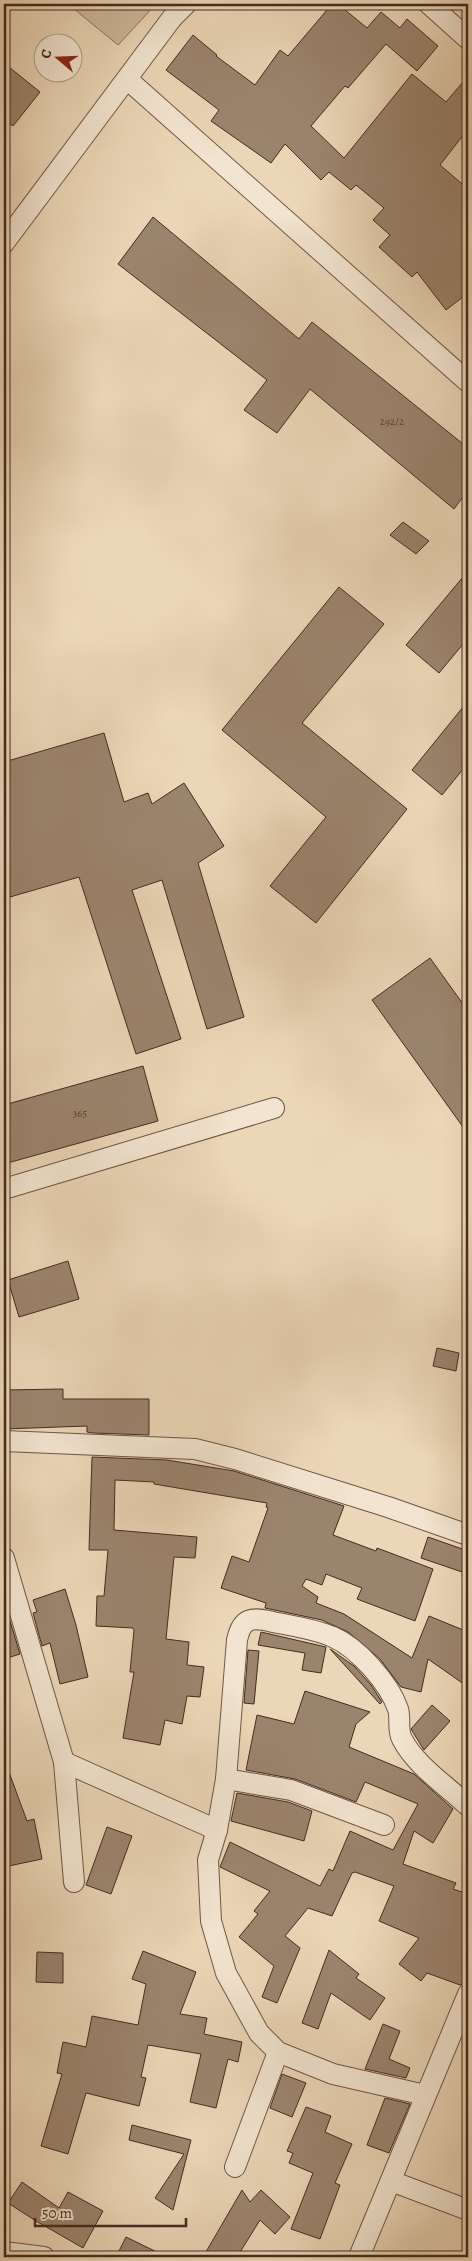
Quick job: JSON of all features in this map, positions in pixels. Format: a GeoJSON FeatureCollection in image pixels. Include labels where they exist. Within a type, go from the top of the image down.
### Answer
{"type":"FeatureCollection","features":[{"type":"Feature","properties":{"kind":"street"},"geometry":{"type":"LineString","coordinates":[[4,243],[172,18],[186,4]]}},
{"type":"Feature","properties":{"kind":"street"},"geometry":{"type":"LineString","coordinates":[[429,4],[468,39]]}},
{"type":"Feature","properties":{"kind":"street"},"geometry":{"type":"LineString","coordinates":[[127,79],[468,382]]}},
{"type":"Feature","properties":{"kind":"street"},"geometry":{"type":"LineString","coordinates":[[4,1189],[274,1108]]}},
{"type":"Feature","properties":{"kind":"street"},"geometry":{"type":"LineString","coordinates":[[4,1441],[195,1449],[235,1459],[379,1504],[468,1535]]}},
{"type":"Feature","properties":{"kind":"street"},"geometry":{"type":"LineString","coordinates":[[4,1558],[64,1762],[74,1882]]}},
{"type":"Feature","properties":{"kind":"street"},"geometry":{"type":"LineString","coordinates":[[425,2095],[333,2074],[278,2052],[259,2033],[226,1973],[211,1922],[208,1860],[217,1830],[226,1779],[237,1640],[242,1624],[246,1621],[262,1620],[333,1637],[358,1654],[382,1679],[398,1709],[400,1737],[417,1761],[468,1806]]}},
{"type":"Feature","properties":{"kind":"street"},"geometry":{"type":"LineString","coordinates":[[64,1762],[217,1830]]}},
{"type":"Feature","properties":{"kind":"street"},"geometry":{"type":"LineString","coordinates":[[226,1779],[291,1790],[384,1825]]}},
{"type":"Feature","properties":{"kind":"street"},"geometry":{"type":"LineString","coordinates":[[359,2257],[425,2095],[467,2003]]}},
{"type":"Feature","properties":{"kind":"street"},"geometry":{"type":"LineString","coordinates":[[235,2167],[278,2052]]}},
{"type":"Feature","properties":{"kind":"street"},"geometry":{"type":"LineString","coordinates":[[391,2181],[468,2210]]}},
{"type":"Feature","properties":{"kind":"street"},"geometry":{"type":"LineString","coordinates":[[4,2252],[44,2257]]}},
{"type":"Feature","properties":{"kind":"shaded area"},"geometry":{"type":"Polygon","coordinates":[[[68,4],[156,4],[118,45],[68,4]]]}},
{"type":"Feature","properties":{"kind":"building"},"geometry":{"type":"Polygon","coordinates":[[[332,4],[338,4],[367,28],[381,12],[400,28],[407,19],[438,46],[417,71],[386,44],[348,88],[345,86],[311,126],[344,158],[412,74],[446,102],[468,76],[468,129],[440,165],[468,189],[468,293],[446,310],[417,272],[412,277],[379,247],[390,235],[373,220],[384,208],[356,185],[351,190],[329,172],[321,180],[285,144],[271,163],[211,121],[219,110],[166,70],[193,35],[216,56],[255,85],[280,50],[288,56],[332,4]]]}},
{"type":"Feature","properties":{"kind":"building"},"geometry":{"type":"Polygon","coordinates":[[[4,63],[40,92],[13,126],[4,119],[4,63]]]}},
{"type":"Feature","properties":{"kind":"building"},"geometry":{"type":"Polygon","coordinates":[[[153,217],[299,339],[312,322],[468,448],[468,490],[454,509],[310,389],[277,433],[244,410],[267,380],[118,264],[153,217]]]}},
{"type":"Feature","properties":{"kind":"building"},"geometry":{"type":"Polygon","coordinates":[[[403,522],[429,541],[416,554],[390,535],[403,522]]]}},
{"type":"Feature","properties":{"kind":"building"},"geometry":{"type":"Polygon","coordinates":[[[468,571],[468,638],[439,673],[406,645],[468,571]]]}},
{"type":"Feature","properties":{"kind":"building"},"geometry":{"type":"Polygon","coordinates":[[[339,587],[384,624],[302,723],[407,809],[316,923],[270,886],[326,817],[222,730],[339,587]]]}},
{"type":"Feature","properties":{"kind":"building"},"geometry":{"type":"Polygon","coordinates":[[[468,701],[468,763],[442,795],[412,770],[468,701]]]}},
{"type":"Feature","properties":{"kind":"building"},"geometry":{"type":"Polygon","coordinates":[[[104,733],[124,802],[148,793],[152,804],[184,783],[224,846],[198,863],[244,1017],[207,1029],[162,880],[132,890],[181,1039],[136,1054],[79,877],[10,897],[4,876],[4,762],[104,733]]]}},
{"type":"Feature","properties":{"kind":"building"},"geometry":{"type":"Polygon","coordinates":[[[430,958],[468,1011],[468,1134],[372,1000],[430,958]]]}},
{"type":"Feature","properties":{"kind":"building"},"geometry":{"type":"Polygon","coordinates":[[[143,1066],[158,1121],[4,1164],[4,1105],[143,1066]]]}},
{"type":"Feature","properties":{"kind":"building"},"geometry":{"type":"Polygon","coordinates":[[[68,1261],[79,1299],[19,1317],[8,1280],[68,1261]]]}},
{"type":"Feature","properties":{"kind":"building"},"geometry":{"type":"Polygon","coordinates":[[[437,1348],[459,1353],[456,1371],[433,1366],[437,1348]]]}},
{"type":"Feature","properties":{"kind":"building"},"geometry":{"type":"Polygon","coordinates":[[[63,1389],[63,1399],[149,1399],[149,1435],[93,1433],[87,1432],[87,1426],[4,1429],[4,1390],[63,1389]]]}},
{"type":"Feature","properties":{"kind":"building"},"geometry":{"type":"Polygon","coordinates":[[[92,1457],[167,1460],[234,1471],[344,1506],[333,1535],[376,1551],[377,1548],[433,1569],[415,1621],[357,1599],[362,1588],[326,1574],[322,1585],[306,1579],[302,1586],[318,1597],[316,1603],[344,1614],[412,1658],[429,1616],[468,1632],[468,1687],[428,1659],[421,1692],[401,1687],[380,1659],[348,1632],[322,1620],[265,1608],[266,1603],[221,1588],[232,1556],[249,1562],[268,1508],[266,1507],[267,1503],[154,1484],[154,1482],[115,1480],[114,1530],[197,1537],[195,1558],[174,1557],[166,1639],[189,1642],[187,1665],[204,1667],[200,1697],[187,1696],[182,1724],[165,1720],[160,1745],[123,1738],[134,1672],[130,1672],[134,1630],[133,1628],[96,1626],[97,1596],[104,1596],[108,1550],[89,1550],[92,1457]]]}},
{"type":"Feature","properties":{"kind":"building"},"geometry":{"type":"Polygon","coordinates":[[[428,1537],[468,1551],[468,1574],[421,1558],[428,1537]]]}},
{"type":"Feature","properties":{"kind":"building"},"geometry":{"type":"Polygon","coordinates":[[[65,1589],[76,1625],[88,1677],[60,1684],[50,1643],[42,1646],[33,1613],[37,1612],[33,1600],[65,1589]]]}},
{"type":"Feature","properties":{"kind":"building"},"geometry":{"type":"Polygon","coordinates":[[[10,1621],[20,1654],[4,1659],[4,1623],[10,1621]]]}},
{"type":"Feature","properties":{"kind":"building"},"geometry":{"type":"Polygon","coordinates":[[[261,1632],[326,1647],[321,1673],[302,1670],[305,1653],[258,1645],[261,1632]]]}},
{"type":"Feature","properties":{"kind":"building"},"geometry":{"type":"Polygon","coordinates":[[[330,1649],[354,1666],[371,1685],[382,1702],[380,1704],[330,1649]]]}},
{"type":"Feature","properties":{"kind":"building"},"geometry":{"type":"Polygon","coordinates":[[[248,1650],[259,1651],[254,1704],[244,1703],[248,1650]]]}},
{"type":"Feature","properties":{"kind":"building"},"geometry":{"type":"Polygon","coordinates":[[[305,1691],[370,1712],[356,1724],[349,1747],[414,1774],[453,1809],[433,1843],[414,1831],[403,1864],[456,1883],[453,1889],[468,1894],[468,1976],[466,1982],[460,1985],[427,1973],[421,1981],[399,1964],[419,1938],[379,1921],[394,1886],[355,1872],[352,1873],[332,1916],[308,1908],[285,1936],[300,1948],[277,2003],[262,1997],[274,1966],[239,1937],[258,1914],[254,1911],[270,1891],[220,1867],[230,1842],[320,1886],[329,1869],[333,1871],[350,1831],[393,1850],[418,1804],[365,1782],[356,1802],[295,1779],[246,1770],[257,1715],[294,1724],[305,1691]]]}},
{"type":"Feature","properties":{"kind":"building"},"geometry":{"type":"Polygon","coordinates":[[[432,1705],[450,1721],[424,1750],[411,1729],[432,1705]]]}},
{"type":"Feature","properties":{"kind":"building"},"geometry":{"type":"Polygon","coordinates":[[[4,1764],[6,1764],[27,1821],[34,1819],[42,1859],[4,1867],[4,1764]]]}},
{"type":"Feature","properties":{"kind":"building"},"geometry":{"type":"Polygon","coordinates":[[[237,1793],[288,1802],[312,1811],[304,1841],[231,1821],[237,1793]]]}},
{"type":"Feature","properties":{"kind":"building"},"geometry":{"type":"Polygon","coordinates":[[[107,1827],[132,1836],[111,1894],[86,1885],[107,1827]]]}},
{"type":"Feature","properties":{"kind":"building"},"geometry":{"type":"Polygon","coordinates":[[[329,1950],[359,1974],[356,1978],[385,1998],[370,2020],[331,1993],[318,2029],[302,2023],[329,1950]]]}},
{"type":"Feature","properties":{"kind":"building"},"geometry":{"type":"Polygon","coordinates":[[[143,1951],[196,1972],[180,2014],[207,2018],[204,2034],[242,2042],[238,2062],[228,2059],[216,2108],[190,2102],[201,2054],[148,2045],[141,2077],[146,2078],[139,2106],[86,2093],[68,2154],[41,2146],[62,2074],[57,2073],[63,2042],[86,2047],[92,2016],[138,2025],[146,1984],[132,1979],[143,1951]]]}},
{"type":"Feature","properties":{"kind":"building"},"geometry":{"type":"Polygon","coordinates":[[[37,1952],[63,1953],[63,1983],[36,1982],[37,1952]]]}},
{"type":"Feature","properties":{"kind":"building"},"geometry":{"type":"Polygon","coordinates":[[[383,2024],[400,2031],[389,2059],[410,2068],[406,2078],[365,2069],[383,2024]]]}},
{"type":"Feature","properties":{"kind":"building"},"geometry":{"type":"Polygon","coordinates":[[[282,2074],[306,2083],[292,2117],[270,2108],[282,2074]]]}},
{"type":"Feature","properties":{"kind":"building"},"geometry":{"type":"Polygon","coordinates":[[[385,2098],[410,2104],[389,2153],[367,2145],[385,2098]]]}},
{"type":"Feature","properties":{"kind":"building"},"geometry":{"type":"Polygon","coordinates":[[[306,2107],[331,2116],[325,2132],[352,2144],[335,2183],[340,2185],[320,2239],[291,2229],[313,2173],[289,2163],[293,2153],[287,2151],[306,2107]]]}},
{"type":"Feature","properties":{"kind":"building"},"geometry":{"type":"Polygon","coordinates":[[[132,2125],[191,2140],[173,2210],[155,2198],[184,2154],[129,2140],[132,2125]]]}},
{"type":"Feature","properties":{"kind":"building"},"geometry":{"type":"Polygon","coordinates":[[[22,2182],[59,2208],[68,2192],[103,2211],[83,2248],[8,2203],[22,2182]]]}},
{"type":"Feature","properties":{"kind":"building"},"geometry":{"type":"Polygon","coordinates":[[[242,2190],[250,2202],[261,2190],[290,2217],[275,2234],[260,2220],[237,2257],[203,2257],[242,2190]]]}},
{"type":"Feature","properties":{"kind":"building"},"geometry":{"type":"Polygon","coordinates":[[[126,2237],[167,2257],[116,2257],[126,2237]]]}}]}
